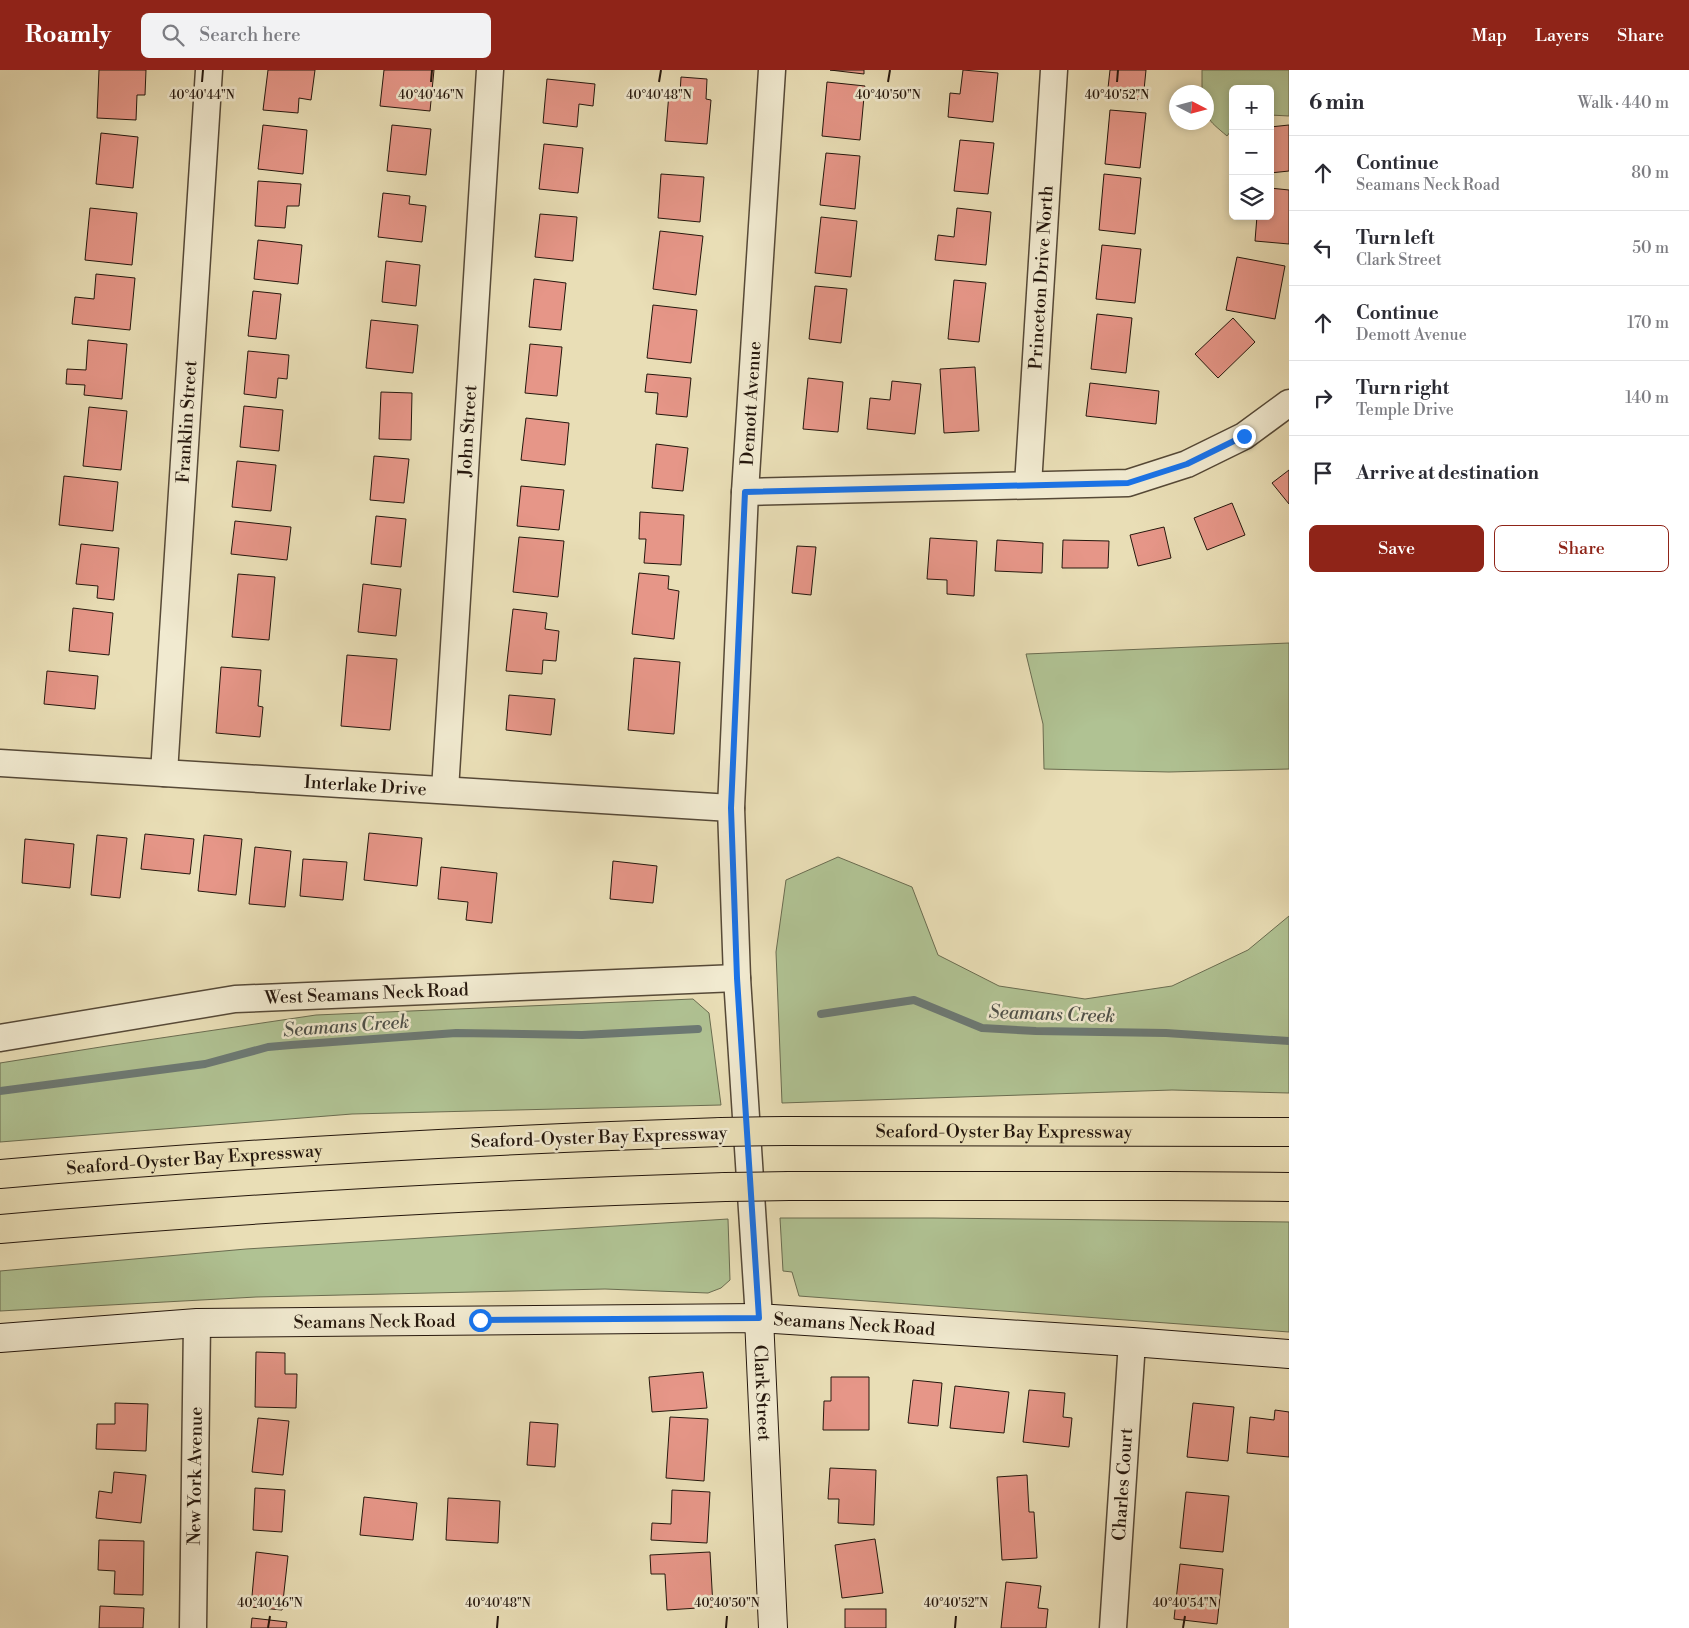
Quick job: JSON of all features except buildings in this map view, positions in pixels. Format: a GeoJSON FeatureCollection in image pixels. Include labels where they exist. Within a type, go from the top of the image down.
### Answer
{"type":"FeatureCollection","features":[{"type":"Feature","properties":{"kind":"highway","name":"Seaford-Oyster Bay Expressway"},"geometry":{"type":"LineString","coordinates":[[0,1174],[124,1163],[341,1149],[733,1129],[785,1131],[1289,1132]]}},
{"type":"Feature","properties":{"kind":"highway"},"geometry":{"type":"LineString","coordinates":[[0,1229],[344,1204],[523,1194],[724,1187],[1289,1187]]}},
{"type":"Feature","properties":{"kind":"street","name":"Franklin Street"},"geometry":{"type":"LineString","coordinates":[[164,773],[209,70]]}},
{"type":"Feature","properties":{"kind":"street","name":"John Street"},"geometry":{"type":"LineString","coordinates":[[445,790],[490,70]]}},
{"type":"Feature","properties":{"kind":"street","name":"Demott Avenue"},"geometry":{"type":"LineString","coordinates":[[733,1129],[737,978],[731,808],[745,492],[772,70]]}},
{"type":"Feature","properties":{"kind":"street","name":"Princeton Drive North"},"geometry":{"type":"LineString","coordinates":[[1028,485],[1054,70]]}},
{"type":"Feature","properties":{"kind":"street"},"geometry":{"type":"LineString","coordinates":[[745,492],[1128,483],[1187,464],[1244,436],[1289,404]]}},
{"type":"Feature","properties":{"kind":"street","name":"Interlake Drive"},"geometry":{"type":"LineString","coordinates":[[0,762],[731,808]]}},
{"type":"Feature","properties":{"kind":"street","name":"West Seamans Neck Road"},"geometry":{"type":"LineString","coordinates":[[0,1038],[235,999],[737,978]]}},
{"type":"Feature","properties":{"kind":"street","name":"Clark Street"},"geometry":{"type":"LineString","coordinates":[[733,1129],[759,1318],[773,1628]]}},
{"type":"Feature","properties":{"kind":"street","name":"Seamans Neck Road"},"geometry":{"type":"LineString","coordinates":[[0,1338],[197,1323],[759,1318],[1289,1354]]}},
{"type":"Feature","properties":{"kind":"street","name":"New York Avenue"},"geometry":{"type":"LineString","coordinates":[[193,1628],[197,1323]]}},
{"type":"Feature","properties":{"kind":"street","name":"Charles Court"},"geometry":{"type":"LineString","coordinates":[[1113,1628],[1132,1342]]}},
{"type":"Feature","properties":{"kind":"green space"},"geometry":{"type":"Polygon","coordinates":[[[1202,70],[1289,70],[1289,116],[1274,115],[1274,85],[1229,85],[1229,133],[1227,136],[1214,124],[1214,85],[1202,85],[1202,70]]]}},
{"type":"Feature","properties":{"kind":"green space"},"geometry":{"type":"Polygon","coordinates":[[[1289,643],[1289,769],[1169,772],[1044,769],[1043,724],[1026,654],[1289,643]]]}},
{"type":"Feature","properties":{"kind":"green space"},"geometry":{"type":"Polygon","coordinates":[[[838,857],[912,887],[938,955],[999,986],[1085,999],[1172,986],[1248,950],[1289,916],[1289,1093],[1172,1090],[782,1103],[776,952],[786,880],[838,857]]]}},
{"type":"Feature","properties":{"kind":"green space"},"geometry":{"type":"Polygon","coordinates":[[[693,999],[709,1013],[721,1105],[352,1114],[0,1142],[0,1063],[316,1015],[693,999]]]}},
{"type":"Feature","properties":{"kind":"green space"},"geometry":{"type":"Polygon","coordinates":[[[780,1218],[1289,1222],[1289,1332],[799,1296],[792,1272],[783,1271],[780,1218]]]}},
{"type":"Feature","properties":{"kind":"green space"},"geometry":{"type":"Polygon","coordinates":[[[728,1219],[730,1280],[721,1288],[708,1293],[605,1289],[256,1297],[0,1311],[0,1271],[246,1249],[728,1219]]]}},
{"type":"Feature","properties":{"kind":"waterway","name":"Seamans Creek"},"geometry":{"type":"LineString","coordinates":[[821,1014],[914,1000],[982,1028],[1036,1031],[1166,1033],[1289,1041]]}},
{"type":"Feature","properties":{"kind":"waterway","name":"Seamans Creek"},"geometry":{"type":"LineString","coordinates":[[0,1091],[205,1064],[268,1047],[456,1033],[582,1035],[698,1029]]}},
{"type":"Feature","properties":{"kind":"route"},"geometry":{"type":"LineString","coordinates":[[480,1320],[759,1318],[737,978],[731,808],[745,492],[1128,483],[1187,464],[1244,436]]}}]}
